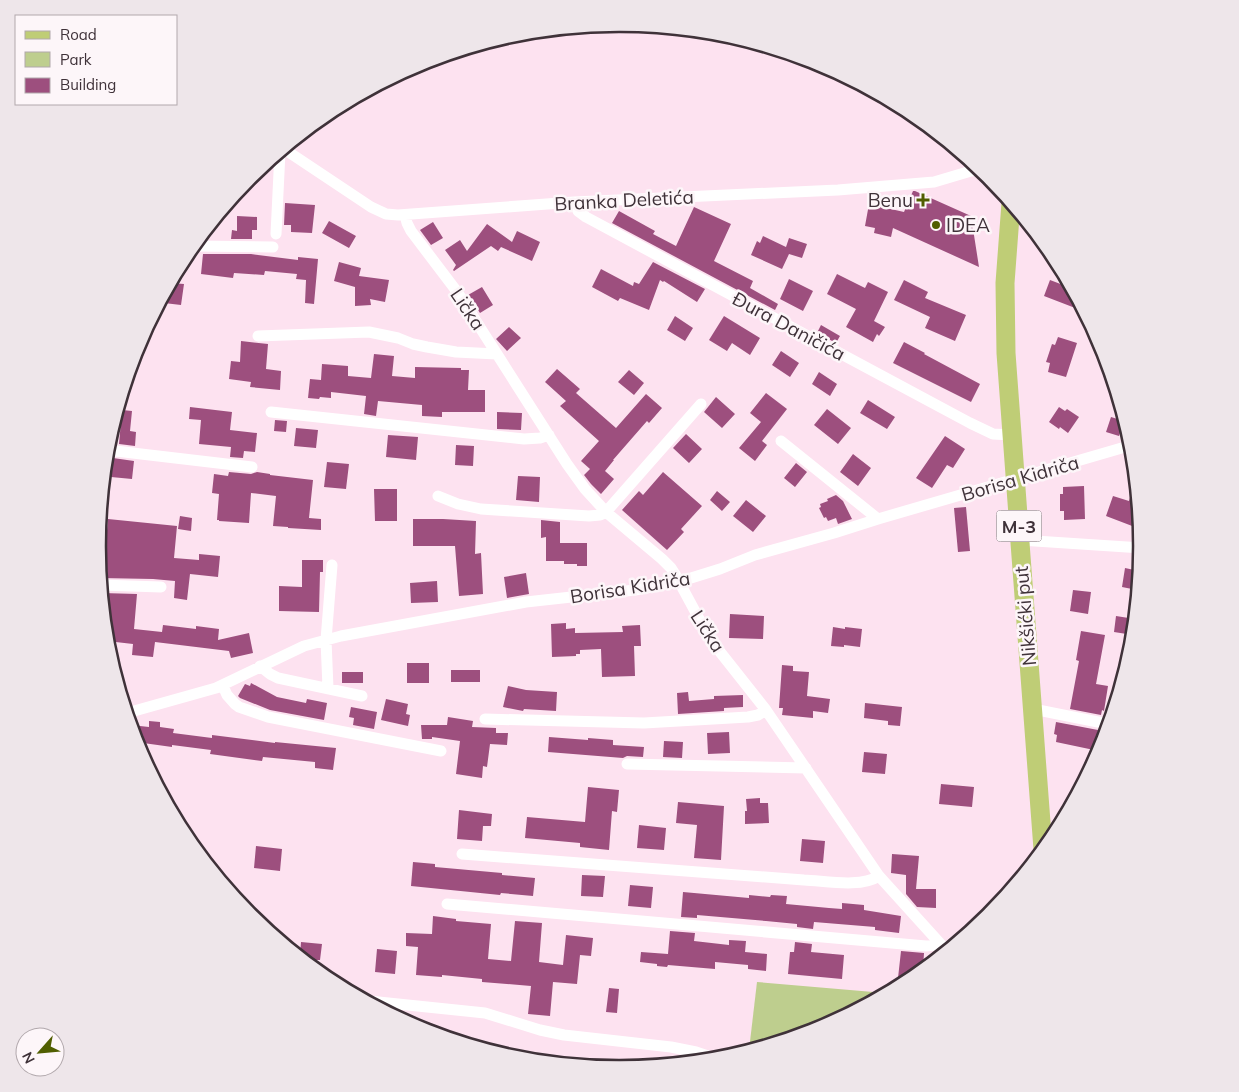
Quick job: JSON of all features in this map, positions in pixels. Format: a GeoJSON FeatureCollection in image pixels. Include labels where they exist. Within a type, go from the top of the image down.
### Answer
{"type":"FeatureCollection","features":[{"type":"Feature","properties":{"kind":"main road","name":"Nikšićki put"},"geometry":{"type":"LineString","coordinates":[[1010,211],[1005,309],[1006,353],[1042,837]]}},
{"type":"Feature","properties":{"kind":"street","name":"Branka Deletića"},"geometry":{"type":"LineString","coordinates":[[290,153],[375,210],[386,214],[574,202],[857,188],[934,182],[971,172]]}},
{"type":"Feature","properties":{"kind":"street"},"geometry":{"type":"LineString","coordinates":[[276,234],[280,161]]}},
{"type":"Feature","properties":{"kind":"street","name":"Đura Daničića"},"geometry":{"type":"LineString","coordinates":[[574,202],[578,211],[586,217],[970,423],[994,434],[1012,435]]}},
{"type":"Feature","properties":{"kind":"street","name":"Lička"},"geometry":{"type":"LineString","coordinates":[[405,214],[411,232],[458,293],[584,489],[606,512],[671,568],[713,643],[766,710],[879,876],[942,945]]}},
{"type":"Feature","properties":{"kind":"street"},"geometry":{"type":"LineString","coordinates":[[203,246],[273,247]]}},
{"type":"Feature","properties":{"kind":"street"},"geometry":{"type":"LineString","coordinates":[[258,336],[369,332],[398,338],[413,344],[456,352],[497,354]]}},
{"type":"Feature","properties":{"kind":"street"},"geometry":{"type":"LineString","coordinates":[[438,496],[458,504],[480,508],[589,516],[600,515],[606,512],[702,404]]}},
{"type":"Feature","properties":{"kind":"street"},"geometry":{"type":"LineString","coordinates":[[271,412],[524,439],[540,438],[549,435]]}},
{"type":"Feature","properties":{"kind":"street"},"geometry":{"type":"LineString","coordinates":[[781,441],[878,520]]}},
{"type":"Feature","properties":{"kind":"street","name":"Borisa Kidriča"},"geometry":{"type":"LineString","coordinates":[[133,711],[223,686],[260,666],[304,646],[326,640],[358,632],[526,602],[635,590],[679,581],[720,569],[755,555],[1123,448]]}},
{"type":"Feature","properties":{"kind":"street"},"geometry":{"type":"LineString","coordinates":[[115,451],[252,467]]}},
{"type":"Feature","properties":{"kind":"street"},"geometry":{"type":"LineString","coordinates":[[1020,540],[1133,547]]}},
{"type":"Feature","properties":{"kind":"street"},"geometry":{"type":"LineString","coordinates":[[328,688],[326,640],[332,565]]}},
{"type":"Feature","properties":{"kind":"street"},"geometry":{"type":"LineString","coordinates":[[107,585],[161,587]]}},
{"type":"Feature","properties":{"kind":"street"},"geometry":{"type":"LineString","coordinates":[[260,666],[278,678],[362,696]]}},
{"type":"Feature","properties":{"kind":"street"},"geometry":{"type":"LineString","coordinates":[[223,686],[231,700],[239,707],[268,717],[441,751]]}},
{"type":"Feature","properties":{"kind":"street"},"geometry":{"type":"LineString","coordinates":[[1033,709],[1102,723]]}},
{"type":"Feature","properties":{"kind":"street"},"geometry":{"type":"LineString","coordinates":[[485,719],[644,723],[748,717],[758,715],[766,710]]}},
{"type":"Feature","properties":{"kind":"street"},"geometry":{"type":"LineString","coordinates":[[627,764],[806,768]]}},
{"type":"Feature","properties":{"kind":"street"},"geometry":{"type":"LineString","coordinates":[[462,854],[856,883],[869,881],[879,876]]}},
{"type":"Feature","properties":{"kind":"street"},"geometry":{"type":"LineString","coordinates":[[446,904],[941,946]]}},
{"type":"Feature","properties":{"kind":"street"},"geometry":{"type":"LineString","coordinates":[[384,1003],[485,1013],[564,1036],[670,1047],[699,1053]]}},
{"type":"Feature","properties":{"kind":"green space"},"geometry":{"type":"Polygon","coordinates":[[[757,982],[874,992],[847,1007],[816,1020],[750,1043],[757,982]]]}},
{"type":"Feature","properties":{"kind":"building"},"geometry":{"type":"Polygon","coordinates":[[[913,191],[971,216],[979,267],[893,228],[891,237],[874,233],[875,228],[865,226],[869,204],[904,212],[913,191]]]}},
{"type":"Feature","properties":{"kind":"building"},"geometry":{"type":"Polygon","coordinates":[[[285,203],[315,205],[312,233],[291,232],[291,225],[284,225],[285,203]]]}},
{"type":"Feature","properties":{"kind":"building"},"geometry":{"type":"Polygon","coordinates":[[[694,207],[731,224],[714,261],[753,281],[750,288],[778,304],[775,310],[612,223],[619,211],[655,231],[653,234],[676,246],[694,207]]]}},
{"type":"Feature","properties":{"kind":"building"},"geometry":{"type":"Polygon","coordinates":[[[237,216],[257,217],[257,230],[252,230],[252,239],[231,239],[232,230],[237,231],[237,216]]]}},
{"type":"Feature","properties":{"kind":"building"},"geometry":{"type":"Polygon","coordinates":[[[329,221],[356,236],[349,248],[322,233],[329,221]]]}},
{"type":"Feature","properties":{"kind":"building"},"geometry":{"type":"Polygon","coordinates":[[[433,222],[443,238],[431,245],[420,230],[433,222]]]}},
{"type":"Feature","properties":{"kind":"building"},"geometry":{"type":"Polygon","coordinates":[[[487,224],[512,242],[517,231],[540,242],[532,261],[501,247],[498,251],[491,246],[454,271],[456,265],[445,250],[460,240],[467,251],[487,224]]]}},
{"type":"Feature","properties":{"kind":"building"},"geometry":{"type":"Polygon","coordinates":[[[763,236],[786,247],[789,238],[807,244],[802,258],[789,254],[782,269],[751,255],[757,241],[760,243],[763,236]]]}},
{"type":"Feature","properties":{"kind":"building"},"geometry":{"type":"Polygon","coordinates":[[[203,254],[251,254],[298,260],[298,257],[318,259],[314,304],[305,303],[306,280],[296,279],[297,274],[265,271],[264,275],[234,273],[233,278],[201,274],[203,254]]]}},
{"type":"Feature","properties":{"kind":"building"},"geometry":{"type":"Polygon","coordinates":[[[339,262],[361,268],[359,276],[389,280],[385,302],[370,299],[371,305],[355,306],[355,287],[334,281],[339,262]]]}},
{"type":"Feature","properties":{"kind":"building"},"geometry":{"type":"Polygon","coordinates":[[[653,262],[705,289],[697,302],[660,280],[649,310],[620,298],[618,301],[592,287],[601,269],[633,286],[634,282],[639,284],[653,262]]]}},
{"type":"Feature","properties":{"kind":"building"},"geometry":{"type":"Polygon","coordinates":[[[837,274],[865,288],[868,282],[888,292],[874,321],[885,327],[879,336],[877,334],[873,342],[846,327],[856,309],[827,294],[837,274]]]}},
{"type":"Feature","properties":{"kind":"building"},"geometry":{"type":"Polygon","coordinates":[[[789,279],[813,291],[803,311],[780,299],[789,279]]]}},
{"type":"Feature","properties":{"kind":"building"},"geometry":{"type":"Polygon","coordinates":[[[904,280],[928,292],[925,298],[966,315],[955,341],[925,328],[930,317],[894,300],[904,280]]]}},
{"type":"Feature","properties":{"kind":"building"},"geometry":{"type":"Polygon","coordinates":[[[1050,280],[1061,284],[1074,307],[1044,296],[1050,280]]]}},
{"type":"Feature","properties":{"kind":"building"},"geometry":{"type":"Polygon","coordinates":[[[178,284],[184,284],[181,305],[167,303],[178,284]]]}},
{"type":"Feature","properties":{"kind":"building"},"geometry":{"type":"Polygon","coordinates":[[[482,287],[493,305],[480,313],[468,295],[482,287]]]}},
{"type":"Feature","properties":{"kind":"building"},"geometry":{"type":"Polygon","coordinates":[[[675,316],[693,328],[685,341],[667,330],[675,316]]]}},
{"type":"Feature","properties":{"kind":"building"},"geometry":{"type":"Polygon","coordinates":[[[724,316],[760,338],[750,355],[732,343],[727,351],[709,340],[724,316]]]}},
{"type":"Feature","properties":{"kind":"building"},"geometry":{"type":"Polygon","coordinates":[[[821,325],[840,336],[836,343],[817,333],[821,325]]]}},
{"type":"Feature","properties":{"kind":"building"},"geometry":{"type":"Polygon","coordinates":[[[509,327],[521,338],[507,351],[496,339],[509,327]]]}},
{"type":"Feature","properties":{"kind":"building"},"geometry":{"type":"Polygon","coordinates":[[[1058,337],[1077,343],[1066,377],[1048,372],[1050,363],[1046,362],[1052,344],[1055,345],[1058,337]]]}},
{"type":"Feature","properties":{"kind":"building"},"geometry":{"type":"Polygon","coordinates":[[[241,341],[268,344],[266,369],[281,371],[280,390],[250,387],[251,382],[229,379],[231,361],[240,362],[241,341]]]}},
{"type":"Feature","properties":{"kind":"building"},"geometry":{"type":"Polygon","coordinates":[[[904,342],[980,384],[971,402],[893,363],[904,342]]]}},
{"type":"Feature","properties":{"kind":"building"},"geometry":{"type":"Polygon","coordinates":[[[781,351],[799,363],[790,377],[772,365],[781,351]]]}},
{"type":"Feature","properties":{"kind":"building"},"geometry":{"type":"Polygon","coordinates":[[[374,354],[394,356],[392,376],[415,378],[415,367],[461,368],[461,370],[469,370],[468,390],[485,390],[485,412],[442,412],[442,417],[422,416],[422,405],[378,401],[376,416],[364,414],[366,396],[331,392],[331,398],[308,398],[310,379],[321,380],[322,364],[348,366],[348,376],[371,378],[374,354]]]}},
{"type":"Feature","properties":{"kind":"building"},"geometry":{"type":"Polygon","coordinates":[[[557,369],[580,389],[576,393],[616,428],[646,394],[662,408],[649,423],[647,421],[605,471],[614,479],[601,494],[584,475],[590,469],[581,461],[599,441],[560,406],[566,401],[545,382],[557,369]]]}},
{"type":"Feature","properties":{"kind":"building"},"geometry":{"type":"Polygon","coordinates":[[[629,370],[644,383],[634,395],[618,382],[629,370]]]}},
{"type":"Feature","properties":{"kind":"building"},"geometry":{"type":"Polygon","coordinates":[[[819,372],[837,384],[830,396],[812,384],[819,372]]]}},
{"type":"Feature","properties":{"kind":"building"},"geometry":{"type":"Polygon","coordinates":[[[766,393],[787,409],[762,441],[767,445],[755,461],[739,448],[761,422],[750,413],[766,393]]]}},
{"type":"Feature","properties":{"kind":"building"},"geometry":{"type":"Polygon","coordinates":[[[716,397],[735,414],[722,428],[704,412],[716,397]]]}},
{"type":"Feature","properties":{"kind":"building"},"geometry":{"type":"Polygon","coordinates":[[[868,400],[895,417],[887,429],[860,413],[868,400]]]}},
{"type":"Feature","properties":{"kind":"building"},"geometry":{"type":"Polygon","coordinates":[[[190,407],[232,412],[230,430],[257,433],[255,452],[244,451],[243,458],[230,457],[231,447],[199,444],[201,420],[189,419],[190,407]]]}},
{"type":"Feature","properties":{"kind":"building"},"geometry":{"type":"Polygon","coordinates":[[[1059,407],[1065,411],[1067,409],[1079,417],[1068,433],[1049,422],[1059,407]]]}},
{"type":"Feature","properties":{"kind":"building"},"geometry":{"type":"Polygon","coordinates":[[[827,409],[851,428],[838,444],[814,425],[827,409]]]}},
{"type":"Feature","properties":{"kind":"building"},"geometry":{"type":"Polygon","coordinates":[[[124,410],[132,411],[130,431],[136,432],[135,446],[119,444],[124,410]]]}},
{"type":"Feature","properties":{"kind":"building"},"geometry":{"type":"Polygon","coordinates":[[[497,412],[522,413],[521,430],[497,429],[497,412]]]}},
{"type":"Feature","properties":{"kind":"building"},"geometry":{"type":"Polygon","coordinates":[[[1111,417],[1117,419],[1119,436],[1106,432],[1111,417]]]}},
{"type":"Feature","properties":{"kind":"building"},"geometry":{"type":"Polygon","coordinates":[[[275,420],[287,421],[286,432],[274,431],[275,420]]]}},
{"type":"Feature","properties":{"kind":"building"},"geometry":{"type":"Polygon","coordinates":[[[296,428],[318,430],[316,448],[294,446],[296,428]]]}},
{"type":"Feature","properties":{"kind":"building"},"geometry":{"type":"Polygon","coordinates":[[[686,434],[702,449],[689,463],[673,448],[686,434]]]}},
{"type":"Feature","properties":{"kind":"building"},"geometry":{"type":"Polygon","coordinates":[[[388,435],[418,437],[416,460],[386,457],[388,435]]]}},
{"type":"Feature","properties":{"kind":"building"},"geometry":{"type":"Polygon","coordinates":[[[945,436],[965,449],[953,468],[947,465],[932,488],[916,478],[945,436]]]}},
{"type":"Feature","properties":{"kind":"building"},"geometry":{"type":"Polygon","coordinates":[[[456,445],[474,446],[473,466],[455,465],[456,445]]]}},
{"type":"Feature","properties":{"kind":"building"},"geometry":{"type":"Polygon","coordinates":[[[853,454],[871,468],[858,486],[840,472],[853,454]]]}},
{"type":"Feature","properties":{"kind":"building"},"geometry":{"type":"Polygon","coordinates":[[[114,458],[134,461],[132,479],[111,477],[114,458]]]}},
{"type":"Feature","properties":{"kind":"building"},"geometry":{"type":"Polygon","coordinates":[[[327,462],[349,464],[346,489],[324,487],[327,462]]]}},
{"type":"Feature","properties":{"kind":"building"},"geometry":{"type":"Polygon","coordinates":[[[796,463],[807,472],[795,487],[784,478],[796,463]]]}},
{"type":"Feature","properties":{"kind":"building"},"geometry":{"type":"Polygon","coordinates":[[[229,472],[251,474],[257,472],[313,480],[309,518],[321,519],[321,530],[273,526],[276,496],[251,493],[249,523],[217,520],[219,494],[212,493],[214,474],[228,476],[229,472]]]}},
{"type":"Feature","properties":{"kind":"building"},"geometry":{"type":"Polygon","coordinates":[[[663,472],[702,506],[681,529],[684,532],[667,550],[622,510],[639,491],[643,495],[663,472]]]}},
{"type":"Feature","properties":{"kind":"building"},"geometry":{"type":"Polygon","coordinates":[[[518,476],[540,477],[539,502],[516,500],[518,476]]]}},
{"type":"Feature","properties":{"kind":"building"},"geometry":{"type":"Polygon","coordinates":[[[1084,486],[1085,519],[1064,520],[1064,511],[1060,511],[1060,494],[1063,494],[1063,487],[1084,486]]]}},
{"type":"Feature","properties":{"kind":"building"},"geometry":{"type":"Polygon","coordinates":[[[374,489],[397,489],[397,521],[375,521],[374,489]]]}},
{"type":"Feature","properties":{"kind":"building"},"geometry":{"type":"Polygon","coordinates":[[[717,491],[730,502],[722,511],[710,500],[717,491]]]}},
{"type":"Feature","properties":{"kind":"building"},"geometry":{"type":"Polygon","coordinates":[[[836,495],[843,501],[852,519],[838,524],[836,518],[828,521],[826,517],[824,518],[819,508],[821,507],[820,504],[836,495]]]}},
{"type":"Feature","properties":{"kind":"building"},"geometry":{"type":"Polygon","coordinates":[[[1113,496],[1129,501],[1131,496],[1132,526],[1106,516],[1113,496]]]}},
{"type":"Feature","properties":{"kind":"building"},"geometry":{"type":"Polygon","coordinates":[[[746,500],[766,516],[753,532],[733,516],[746,500]]]}},
{"type":"Feature","properties":{"kind":"building"},"geometry":{"type":"Polygon","coordinates":[[[966,507],[970,551],[958,552],[954,508],[966,507]]]}},
{"type":"Feature","properties":{"kind":"building"},"geometry":{"type":"Polygon","coordinates":[[[180,516],[192,518],[191,531],[178,529],[180,516]]]}},
{"type":"Feature","properties":{"kind":"building"},"geometry":{"type":"Polygon","coordinates":[[[108,519],[177,526],[174,558],[199,560],[199,554],[220,556],[218,577],[190,574],[187,600],[174,598],[175,581],[107,578],[108,519]]]}},
{"type":"Feature","properties":{"kind":"building"},"geometry":{"type":"Polygon","coordinates":[[[413,519],[476,521],[475,554],[481,553],[483,594],[459,596],[455,546],[413,546],[413,519]]]}},
{"type":"Feature","properties":{"kind":"building"},"geometry":{"type":"Polygon","coordinates":[[[541,520],[560,522],[560,543],[587,543],[587,566],[564,564],[564,561],[546,561],[546,537],[541,538],[541,520]]]}},
{"type":"Feature","properties":{"kind":"building"},"geometry":{"type":"Polygon","coordinates":[[[302,560],[323,560],[323,572],[320,572],[319,612],[279,611],[279,586],[302,587],[302,560]]]}},
{"type":"Feature","properties":{"kind":"building"},"geometry":{"type":"Polygon","coordinates":[[[1125,568],[1132,570],[1131,589],[1122,587],[1125,568]]]}},
{"type":"Feature","properties":{"kind":"building"},"geometry":{"type":"Polygon","coordinates":[[[526,573],[529,594],[507,598],[504,577],[526,573]]]}},
{"type":"Feature","properties":{"kind":"building"},"geometry":{"type":"Polygon","coordinates":[[[437,581],[438,602],[411,603],[410,583],[437,581]]]}},
{"type":"Feature","properties":{"kind":"building"},"geometry":{"type":"Polygon","coordinates":[[[1073,590],[1091,592],[1088,614],[1070,611],[1073,590]]]}},
{"type":"Feature","properties":{"kind":"building"},"geometry":{"type":"Polygon","coordinates":[[[108,593],[137,594],[134,629],[162,632],[163,625],[196,629],[196,626],[219,629],[218,640],[249,633],[253,653],[231,658],[229,651],[155,642],[153,657],[132,655],[133,644],[115,642],[108,593]]]}},
{"type":"Feature","properties":{"kind":"building"},"geometry":{"type":"Polygon","coordinates":[[[730,614],[764,616],[763,639],[729,638],[730,614]]]}},
{"type":"Feature","properties":{"kind":"building"},"geometry":{"type":"Polygon","coordinates":[[[1116,616],[1128,618],[1125,634],[1114,632],[1116,616]]]}},
{"type":"Feature","properties":{"kind":"building"},"geometry":{"type":"Polygon","coordinates":[[[566,623],[566,629],[575,628],[575,633],[623,632],[622,626],[640,625],[641,646],[634,646],[635,676],[602,677],[601,649],[580,650],[580,654],[576,654],[576,656],[552,657],[551,624],[566,623]]]}},
{"type":"Feature","properties":{"kind":"building"},"geometry":{"type":"Polygon","coordinates":[[[833,627],[862,629],[860,647],[831,646],[833,627]]]}},
{"type":"Feature","properties":{"kind":"building"},"geometry":{"type":"Polygon","coordinates":[[[1081,631],[1105,635],[1096,684],[1108,686],[1104,711],[1102,710],[1101,715],[1070,709],[1079,661],[1076,660],[1081,631]]]}},
{"type":"Feature","properties":{"kind":"building"},"geometry":{"type":"Polygon","coordinates":[[[407,663],[429,663],[429,683],[407,683],[407,663]]]}},
{"type":"Feature","properties":{"kind":"building"},"geometry":{"type":"Polygon","coordinates":[[[782,665],[793,666],[793,671],[809,672],[807,696],[830,699],[828,713],[813,711],[813,718],[782,715],[783,708],[779,708],[782,665]]]}},
{"type":"Feature","properties":{"kind":"building"},"geometry":{"type":"Polygon","coordinates":[[[451,670],[480,670],[480,682],[451,682],[451,670]]]}},
{"type":"Feature","properties":{"kind":"building"},"geometry":{"type":"Polygon","coordinates":[[[342,672],[363,672],[363,683],[342,683],[342,672]]]}},
{"type":"Feature","properties":{"kind":"building"},"geometry":{"type":"Polygon","coordinates":[[[251,683],[277,697],[306,703],[307,699],[327,703],[324,720],[270,710],[240,698],[238,696],[245,684],[250,686],[251,683]]]}},
{"type":"Feature","properties":{"kind":"building"},"geometry":{"type":"Polygon","coordinates":[[[508,686],[526,690],[557,692],[556,711],[524,709],[523,711],[503,707],[508,686]]]}},
{"type":"Feature","properties":{"kind":"building"},"geometry":{"type":"Polygon","coordinates":[[[688,692],[689,701],[714,699],[714,696],[743,695],[743,707],[724,708],[724,711],[678,714],[677,693],[688,692]]]}},
{"type":"Feature","properties":{"kind":"building"},"geometry":{"type":"Polygon","coordinates":[[[386,699],[408,704],[406,714],[410,715],[408,726],[381,720],[386,699]]]}},
{"type":"Feature","properties":{"kind":"building"},"geometry":{"type":"Polygon","coordinates":[[[865,703],[902,707],[900,726],[888,725],[888,721],[864,718],[865,703]]]}},
{"type":"Feature","properties":{"kind":"building"},"geometry":{"type":"Polygon","coordinates":[[[351,707],[377,712],[374,729],[353,725],[354,718],[349,717],[351,707]]]}},
{"type":"Feature","properties":{"kind":"building"},"geometry":{"type":"Polygon","coordinates":[[[448,717],[473,721],[472,727],[496,728],[496,733],[508,733],[507,745],[490,744],[487,767],[483,766],[482,778],[456,774],[460,741],[432,737],[432,739],[422,739],[421,725],[447,725],[448,717]]]}},
{"type":"Feature","properties":{"kind":"building"},"geometry":{"type":"Polygon","coordinates":[[[149,721],[160,722],[160,727],[174,729],[173,733],[212,738],[212,735],[336,748],[333,770],[315,768],[315,762],[263,757],[262,761],[210,754],[211,750],[145,743],[139,726],[149,727],[149,721]]]}},
{"type":"Feature","properties":{"kind":"building"},"geometry":{"type":"Polygon","coordinates":[[[1056,722],[1098,730],[1091,749],[1056,742],[1057,735],[1054,734],[1056,722]]]}},
{"type":"Feature","properties":{"kind":"building"},"geometry":{"type":"Polygon","coordinates":[[[729,732],[730,753],[708,754],[707,733],[729,732]]]}},
{"type":"Feature","properties":{"kind":"building"},"geometry":{"type":"Polygon","coordinates":[[[549,737],[613,740],[613,745],[644,747],[643,757],[627,756],[623,758],[548,752],[549,737]]]}},
{"type":"Feature","properties":{"kind":"building"},"geometry":{"type":"Polygon","coordinates":[[[664,741],[683,742],[682,758],[663,757],[664,741]]]}},
{"type":"Feature","properties":{"kind":"building"},"geometry":{"type":"Polygon","coordinates":[[[864,752],[887,754],[885,774],[862,772],[864,752]]]}},
{"type":"Feature","properties":{"kind":"building"},"geometry":{"type":"Polygon","coordinates":[[[941,784],[974,787],[972,807],[939,804],[941,784]]]}},
{"type":"Feature","properties":{"kind":"building"},"geometry":{"type":"Polygon","coordinates":[[[588,787],[619,790],[617,812],[612,811],[609,850],[580,847],[580,843],[525,838],[527,817],[585,822],[588,787]]]}},
{"type":"Feature","properties":{"kind":"building"},"geometry":{"type":"Polygon","coordinates":[[[760,798],[760,803],[768,803],[769,823],[745,824],[746,799],[760,798]]]}},
{"type":"Feature","properties":{"kind":"building"},"geometry":{"type":"Polygon","coordinates":[[[678,802],[724,806],[721,860],[694,858],[697,825],[676,823],[678,802]]]}},
{"type":"Feature","properties":{"kind":"building"},"geometry":{"type":"Polygon","coordinates":[[[459,810],[492,814],[491,826],[483,826],[482,841],[457,839],[459,810]]]}},
{"type":"Feature","properties":{"kind":"building"},"geometry":{"type":"Polygon","coordinates":[[[639,825],[666,828],[664,850],[637,848],[639,825]]]}},
{"type":"Feature","properties":{"kind":"building"},"geometry":{"type":"Polygon","coordinates":[[[802,839],[825,841],[823,863],[800,861],[802,839]]]}},
{"type":"Feature","properties":{"kind":"building"},"geometry":{"type":"Polygon","coordinates":[[[256,846],[282,849],[280,871],[254,868],[256,846]]]}},
{"type":"Feature","properties":{"kind":"building"},"geometry":{"type":"Polygon","coordinates":[[[892,854],[919,856],[916,889],[936,889],[936,908],[917,907],[906,894],[906,875],[891,873],[892,854]]]}},
{"type":"Feature","properties":{"kind":"building"},"geometry":{"type":"Polygon","coordinates":[[[413,862],[435,864],[435,867],[535,878],[533,896],[501,893],[500,895],[411,886],[413,862]]]}},
{"type":"Feature","properties":{"kind":"building"},"geometry":{"type":"Polygon","coordinates":[[[582,875],[605,876],[603,897],[581,896],[582,875]]]}},
{"type":"Feature","properties":{"kind":"building"},"geometry":{"type":"Polygon","coordinates":[[[630,885],[653,887],[651,908],[628,906],[630,885]]]}},
{"type":"Feature","properties":{"kind":"building"},"geometry":{"type":"Polygon","coordinates":[[[683,892],[749,898],[749,895],[787,896],[786,904],[842,909],[842,903],[864,905],[864,910],[901,916],[899,933],[875,930],[875,927],[814,922],[813,929],[797,927],[797,924],[766,921],[697,915],[697,918],[681,917],[683,892]]]}},
{"type":"Feature","properties":{"kind":"building"},"geometry":{"type":"Polygon","coordinates":[[[433,916],[456,919],[456,921],[491,924],[488,959],[511,961],[515,921],[542,923],[539,962],[563,965],[566,935],[593,938],[591,956],[580,955],[577,984],[553,982],[550,1016],[528,1014],[531,986],[482,982],[482,979],[442,975],[442,977],[416,975],[418,947],[406,946],[406,933],[432,934],[433,916]]]}},
{"type":"Feature","properties":{"kind":"building"},"geometry":{"type":"Polygon","coordinates":[[[670,931],[695,933],[694,941],[729,945],[729,940],[746,941],[745,952],[767,954],[766,971],[748,969],[748,965],[715,962],[715,969],[668,965],[667,967],[640,962],[641,952],[668,954],[670,931]]]}},
{"type":"Feature","properties":{"kind":"building"},"geometry":{"type":"Polygon","coordinates":[[[301,942],[322,944],[320,960],[316,960],[301,948],[301,942]]]}},
{"type":"Feature","properties":{"kind":"building"},"geometry":{"type":"Polygon","coordinates":[[[795,942],[812,944],[811,952],[844,955],[842,979],[788,974],[790,952],[794,952],[795,942]]]}},
{"type":"Feature","properties":{"kind":"building"},"geometry":{"type":"Polygon","coordinates":[[[377,949],[397,951],[395,974],[375,972],[377,949]]]}},
{"type":"Feature","properties":{"kind":"building"},"geometry":{"type":"Polygon","coordinates":[[[901,951],[924,953],[924,959],[898,977],[901,951]]]}},
{"type":"Feature","properties":{"kind":"building"},"geometry":{"type":"Polygon","coordinates":[[[609,988],[619,989],[617,1013],[606,1012],[609,988]]]}},
{"type":"Feature","properties":{"kind":"place","name":"Benu"},"geometry":{"type":"Point","coordinates":[923,200]}},
{"type":"Feature","properties":{"kind":"place","name":"IDEA"},"geometry":{"type":"Point","coordinates":[936,225]}}]}
